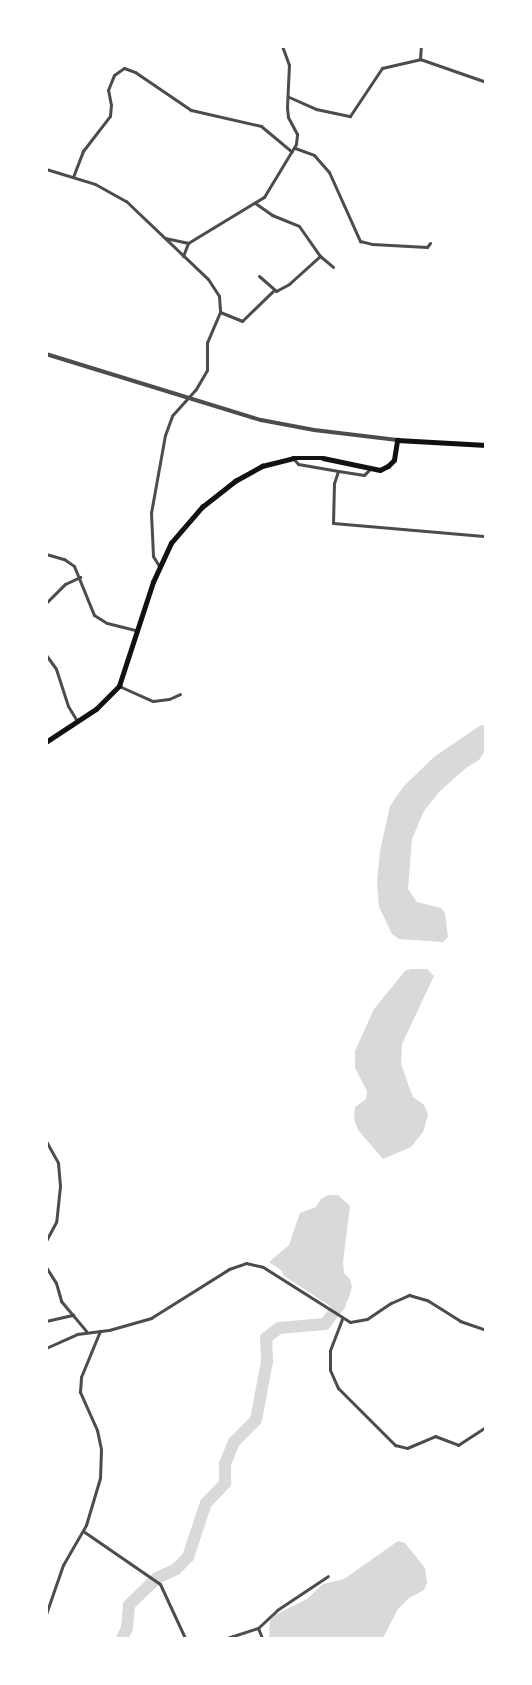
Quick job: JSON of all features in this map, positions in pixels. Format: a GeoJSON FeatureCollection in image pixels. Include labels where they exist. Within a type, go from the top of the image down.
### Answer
{"type":"FeatureCollection","features":[{"type":"Feature","properties":{"kind":"main road"},"geometry":{"type":"LineString","coordinates":[[46,742],[109,699],[119,686],[159,566],[186,524],[228,486],[262,466],[293,458],[323,458],[380,470],[394,459],[397,440],[486,445]]}},
{"type":"Feature","properties":{"kind":"street"},"geometry":{"type":"LineString","coordinates":[[183,256],[189,243],[255,203],[270,190],[293,150],[297,134],[288,117],[290,73],[282,46]]}},
{"type":"Feature","properties":{"kind":"street"},"geometry":{"type":"LineString","coordinates":[[420,59],[421,46]]}},
{"type":"Feature","properties":{"kind":"street"},"geometry":{"type":"LineString","coordinates":[[289,97],[316,109],[350,116],[382,68],[420,59],[486,82]]}},
{"type":"Feature","properties":{"kind":"street"},"geometry":{"type":"LineString","coordinates":[[73,177],[83,151],[110,116],[111,105],[108,90],[114,75],[124,68],[135,72],[191,110],[261,126],[293,150],[314,155],[324,166],[360,241],[372,244],[427,247],[430,243]]}},
{"type":"Feature","properties":{"kind":"street"},"geometry":{"type":"LineString","coordinates":[[46,169],[95,184],[126,201],[215,288],[221,303],[220,312],[209,334],[207,370],[196,389],[169,423],[154,489],[153,556],[159,566]]}},
{"type":"Feature","properties":{"kind":"street"},"geometry":{"type":"LineString","coordinates":[[255,203],[272,214],[299,226],[320,256],[333,267]]}},
{"type":"Feature","properties":{"kind":"street"},"geometry":{"type":"LineString","coordinates":[[164,238],[189,243]]}},
{"type":"Feature","properties":{"kind":"street"},"geometry":{"type":"LineString","coordinates":[[220,312],[242,321],[273,291],[290,285],[320,256]]}},
{"type":"Feature","properties":{"kind":"street"},"geometry":{"type":"LineString","coordinates":[[259,276],[273,291]]}},
{"type":"Feature","properties":{"kind":"street"},"geometry":{"type":"LineString","coordinates":[[46,354],[186,399],[280,424],[397,440]]}},
{"type":"Feature","properties":{"kind":"street"},"geometry":{"type":"LineString","coordinates":[[293,458],[298,464],[364,476],[370,469]]}},
{"type":"Feature","properties":{"kind":"street"},"geometry":{"type":"LineString","coordinates":[[338,471],[334,483],[333,523],[486,536]]}},
{"type":"Feature","properties":{"kind":"street"},"geometry":{"type":"LineString","coordinates":[[46,554],[70,562],[80,577],[94,615],[107,622],[138,632]]}},
{"type":"Feature","properties":{"kind":"street"},"geometry":{"type":"LineString","coordinates":[[46,603],[65,584],[80,577]]}},
{"type":"Feature","properties":{"kind":"street"},"geometry":{"type":"LineString","coordinates":[[46,656],[56,669],[68,706],[77,722]]}},
{"type":"Feature","properties":{"kind":"street"},"geometry":{"type":"LineString","coordinates":[[119,686],[159,702],[180,694]]}},
{"type":"Feature","properties":{"kind":"street"},"geometry":{"type":"LineString","coordinates":[[46,1141],[57,1163],[60,1186],[56,1222],[46,1241]]}},
{"type":"Feature","properties":{"kind":"street"},"geometry":{"type":"LineString","coordinates":[[46,1348],[86,1331],[100,1331],[151,1318],[229,1269],[246,1263],[263,1267],[342,1319],[359,1323],[391,1302],[409,1295],[427,1300],[460,1321],[486,1330]]}},
{"type":"Feature","properties":{"kind":"street"},"geometry":{"type":"LineString","coordinates":[[46,1267],[56,1283],[61,1301],[86,1331]]}},
{"type":"Feature","properties":{"kind":"street"},"geometry":{"type":"LineString","coordinates":[[46,1321],[73,1315]]}},
{"type":"Feature","properties":{"kind":"street"},"geometry":{"type":"LineString","coordinates":[[342,1319],[330,1351],[330,1370],[338,1388],[395,1445],[407,1448],[435,1436],[458,1444],[486,1427]]}},
{"type":"Feature","properties":{"kind":"street"},"geometry":{"type":"LineString","coordinates":[[46,1614],[63,1565],[83,1531],[101,1470],[97,1430],[82,1399],[80,1386],[100,1331]]}},
{"type":"Feature","properties":{"kind":"street"},"geometry":{"type":"LineString","coordinates":[[83,1531],[160,1584],[185,1638]]}},
{"type":"Feature","properties":{"kind":"street"},"geometry":{"type":"LineString","coordinates":[[227,1638],[258,1628],[277,1610],[328,1576]]}},
{"type":"Feature","properties":{"kind":"street"},"geometry":{"type":"LineString","coordinates":[[258,1628],[262,1638]]}},
{"type":"Feature","properties":{"kind":"shaded area"},"geometry":{"type":"Polygon","coordinates":[[[481,725],[485,726],[486,749],[479,760],[466,768],[439,792],[424,811],[412,839],[408,889],[417,902],[441,908],[445,913],[448,937],[443,942],[399,939],[392,934],[379,907],[377,882],[380,851],[390,806],[403,787],[434,757],[481,725]]]}},
{"type":"Feature","properties":{"kind":"shaded area"},"geometry":{"type":"Polygon","coordinates":[[[427,969],[434,976],[402,1044],[401,1063],[413,1097],[424,1105],[428,1115],[423,1132],[411,1147],[383,1159],[358,1130],[354,1119],[355,1107],[366,1099],[367,1091],[355,1068],[355,1051],[374,1009],[405,971],[427,969]]]}},
{"type":"Feature","properties":{"kind":"shaded area"},"geometry":{"type":"Polygon","coordinates":[[[328,1195],[338,1195],[350,1206],[343,1262],[344,1273],[350,1279],[352,1287],[348,1300],[339,1312],[283,1275],[282,1271],[269,1262],[289,1245],[300,1213],[316,1207],[321,1199],[328,1195]]]}},
{"type":"Feature","properties":{"kind":"shaded area"},"geometry":{"type":"Polygon","coordinates":[[[398,1541],[405,1543],[425,1568],[427,1583],[424,1590],[409,1598],[398,1609],[383,1638],[269,1638],[270,1620],[275,1615],[307,1599],[323,1584],[344,1579],[398,1541]]]}},
{"type":"Feature","properties":{"kind":"waterway"},"geometry":{"type":"LineString","coordinates":[[122,1638],[127,1628],[129,1605],[157,1578],[176,1569],[188,1557],[206,1503],[225,1483],[225,1464],[234,1442],[256,1420],[267,1361],[266,1338],[279,1328],[325,1324],[340,1304]]}}]}
